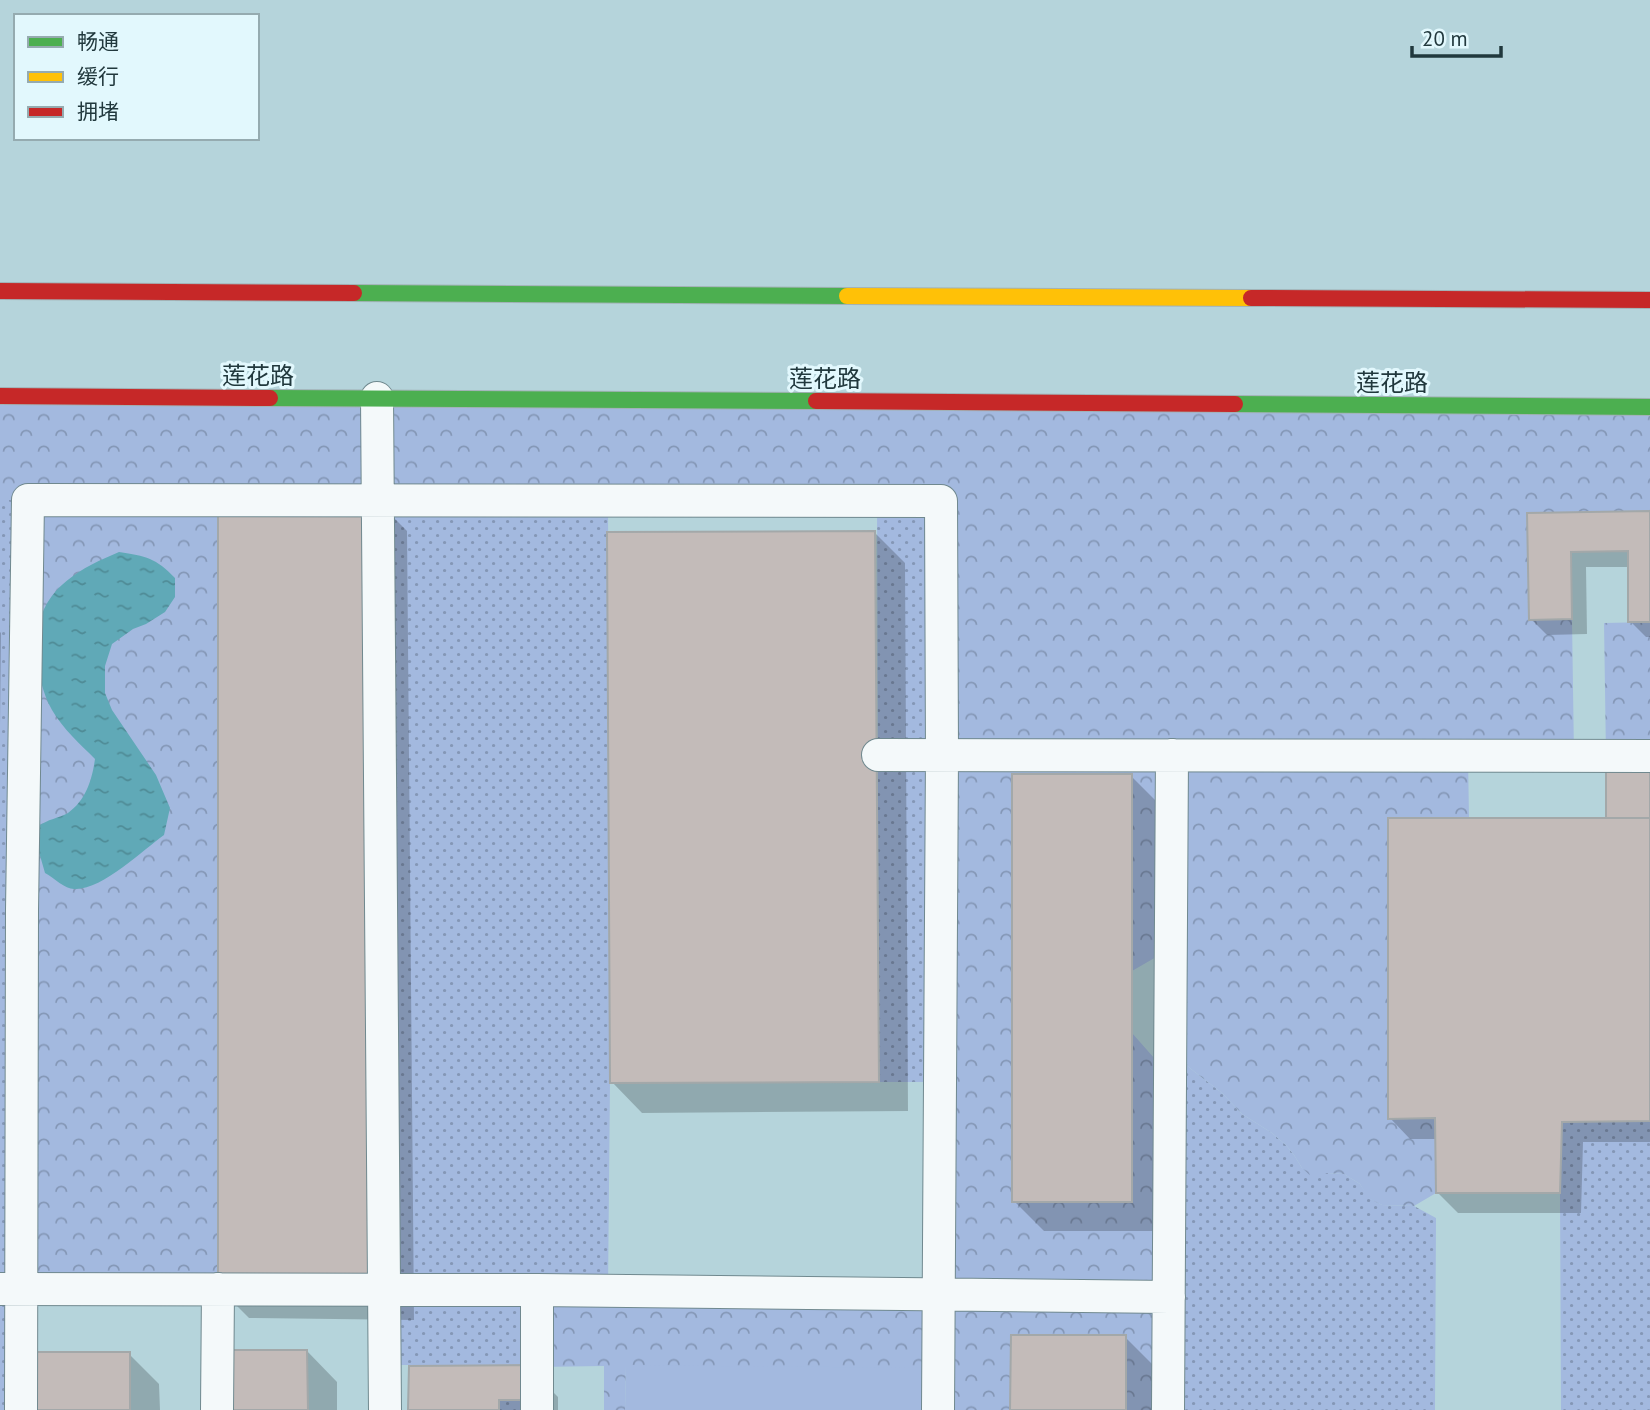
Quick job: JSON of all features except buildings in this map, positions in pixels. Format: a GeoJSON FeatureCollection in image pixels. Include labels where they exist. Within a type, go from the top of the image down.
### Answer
{"type":"FeatureCollection","features":[{"type":"Feature","properties":{"kind":"main road"},"geometry":{"type":"LineString","coordinates":[[0,291],[1650,300]]}},
{"type":"Feature","properties":{"kind":"main road","name":"莲花路"},"geometry":{"type":"LineString","coordinates":[[0,396],[1650,407]]}},
{"type":"Feature","properties":{"kind":"street"},"geometry":{"type":"LineString","coordinates":[[377,398],[385,1410]]}},
{"type":"Feature","properties":{"kind":"street"},"geometry":{"type":"LineString","coordinates":[[21,1410],[10,1289],[14,500],[377,499],[941,501],[938,1410]]}},
{"type":"Feature","properties":{"kind":"street"},"geometry":{"type":"LineString","coordinates":[[878,755],[1650,755]]}},
{"type":"Feature","properties":{"kind":"street"},"geometry":{"type":"LineString","coordinates":[[1168,1410],[1172,755]]}},
{"type":"Feature","properties":{"kind":"street"},"geometry":{"type":"LineString","coordinates":[[10,1289],[537,1290],[1169,1297]]}},
{"type":"Feature","properties":{"kind":"street"},"geometry":{"type":"LineString","coordinates":[[217,1410],[218,1289]]}},
{"type":"Feature","properties":{"kind":"street"},"geometry":{"type":"LineString","coordinates":[[537,1290],[537,1410]]}},
{"type":"Feature","properties":{"kind":"green space"},"geometry":{"type":"Polygon","coordinates":[[[0,396],[1650,407],[1650,511],[1527,513],[1529,619],[1572,619],[1574,756],[1468,756],[1469,818],[1388,818],[1388,1118],[1435,1118],[1436,1193],[1414,1206],[1382,1205],[1368,1198],[1360,1184],[1344,1174],[1327,1173],[1314,1179],[1302,1168],[1286,1145],[1242,1114],[1222,1093],[1191,1069],[1170,1049],[1170,949],[1132,971],[1012,1202],[1131,1202],[1132,1033],[1170,1076],[1168,1410],[1126,1410],[1126,1335],[1011,1335],[1010,1410],[924,1410],[626,1366],[625,1410],[604,1410],[604,1366],[537,1367],[537,1290],[938,1295],[941,501],[218,500],[218,1289],[21,1289],[27,500],[0,500],[0,396]]]}},
{"type":"Feature","properties":{"kind":"green space"},"geometry":{"type":"Polygon","coordinates":[[[377,499],[608,500],[608,1291],[537,1291],[538,1410],[499,1410],[499,1400],[528,1365],[385,1365],[377,499]]]}},
{"type":"Feature","properties":{"kind":"green space"},"geometry":{"type":"Polygon","coordinates":[[[0,500],[28,500],[21,1410],[0,1410],[0,500]]]}},
{"type":"Feature","properties":{"kind":"green space"},"geometry":{"type":"Polygon","coordinates":[[[877,500],[941,501],[940,1082],[879,1082],[877,500]]]}},
{"type":"Feature","properties":{"kind":"green space"},"geometry":{"type":"Polygon","coordinates":[[[1650,622],[1650,756],[1606,756],[1604,623],[1650,622]]]}},
{"type":"Feature","properties":{"kind":"green space"},"geometry":{"type":"Polygon","coordinates":[[[1170,1049],[1222,1093],[1242,1114],[1286,1145],[1302,1168],[1344,1174],[1360,1184],[1369,1198],[1382,1205],[1414,1206],[1436,1218],[1435,1410],[1168,1410],[1170,1049]]]}},
{"type":"Feature","properties":{"kind":"green space"},"geometry":{"type":"Polygon","coordinates":[[[1650,1121],[1650,1410],[1561,1410],[1562,1122],[1650,1121]]]}},
{"type":"Feature","properties":{"kind":"green space"},"geometry":{"type":"Polygon","coordinates":[[[626,1365],[924,1368],[924,1410],[625,1410],[626,1365]]]}},
{"type":"Feature","properties":{"kind":"water"},"geometry":{"type":"Polygon","coordinates":[[[119,552],[150,559],[175,578],[175,597],[165,612],[112,644],[105,666],[105,693],[112,710],[156,775],[170,808],[164,835],[109,877],[85,888],[71,889],[45,873],[39,852],[37,827],[74,808],[84,796],[90,782],[95,759],[66,730],[49,703],[40,675],[38,631],[41,616],[56,591],[79,572],[119,552]]]}},
{"type":"Feature","properties":{"kind":"traffic: fast"},"geometry":{"type":"LineString","coordinates":[[354,293],[847,296]]}},
{"type":"Feature","properties":{"kind":"traffic: fast"},"geometry":{"type":"LineString","coordinates":[[270,398],[816,401]]}},
{"type":"Feature","properties":{"kind":"traffic: fast"},"geometry":{"type":"LineString","coordinates":[[1235,404],[1650,407]]}},
{"type":"Feature","properties":{"kind":"traffic: slow"},"geometry":{"type":"LineString","coordinates":[[847,296],[1251,298]]}},
{"type":"Feature","properties":{"kind":"traffic: jam"},"geometry":{"type":"LineString","coordinates":[[0,291],[354,293]]}},
{"type":"Feature","properties":{"kind":"traffic: jam"},"geometry":{"type":"LineString","coordinates":[[1251,298],[1650,300]]}},
{"type":"Feature","properties":{"kind":"traffic: jam"},"geometry":{"type":"LineString","coordinates":[[0,396],[270,398]]}},
{"type":"Feature","properties":{"kind":"traffic: jam"},"geometry":{"type":"LineString","coordinates":[[816,401],[1235,404]]}}]}
